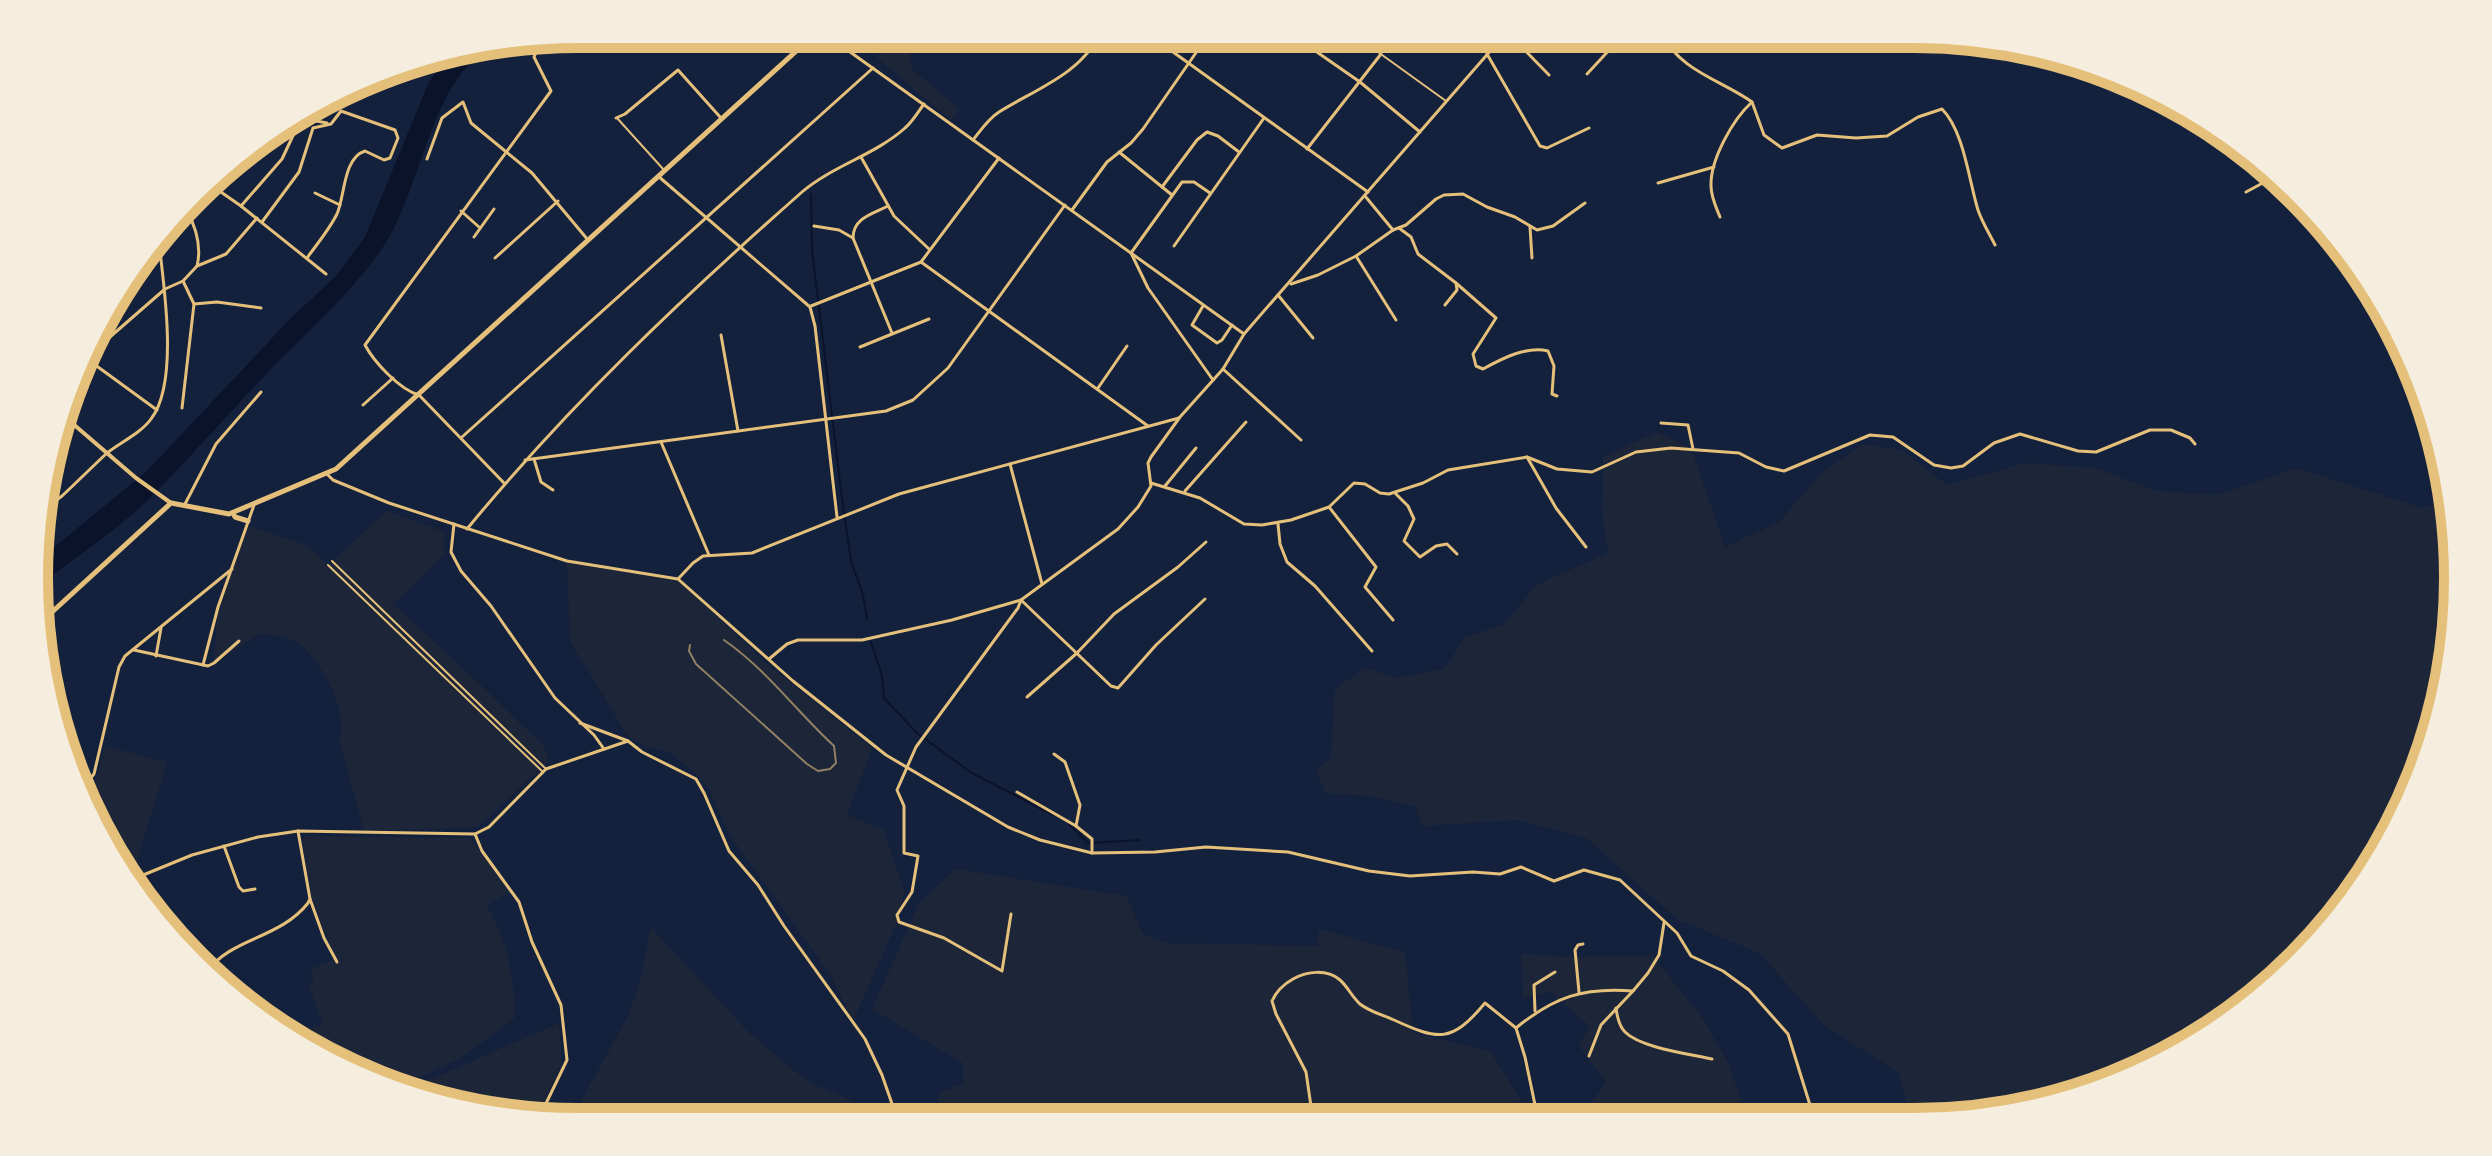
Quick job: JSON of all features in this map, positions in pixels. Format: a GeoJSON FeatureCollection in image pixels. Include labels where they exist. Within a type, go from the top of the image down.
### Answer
{"type":"FeatureCollection","features":[{"type":"Feature","properties":{"kind":"main road"},"geometry":{"type":"LineString","coordinates":[[72,422],[160,497],[171,503],[223,515],[327,474],[419,395],[799,48]]}},
{"type":"Feature","properties":{"kind":"main road"},"geometry":{"type":"LineString","coordinates":[[49,615],[171,503]]}},
{"type":"Feature","properties":{"kind":"main road"},"geometry":{"type":"LineString","coordinates":[[233,513],[235,517],[248,521]]}},
{"type":"Feature","properties":{"kind":"street"},"geometry":{"type":"LineString","coordinates":[[845,48],[1244,334]]}},
{"type":"Feature","properties":{"kind":"street"},"geometry":{"type":"LineString","coordinates":[[973,140],[997,113],[1070,68],[1091,48]]}},
{"type":"Feature","properties":{"kind":"street"},"geometry":{"type":"LineString","coordinates":[[1166,48],[1366,194],[1393,230]]}},
{"type":"Feature","properties":{"kind":"street"},"geometry":{"type":"LineString","coordinates":[[1072,210],[1107,162],[1131,143],[1148,122],[1199,48]]}},
{"type":"Feature","properties":{"kind":"street"},"geometry":{"type":"LineString","coordinates":[[1311,48],[1360,82],[1420,132]]}},
{"type":"Feature","properties":{"kind":"street"},"geometry":{"type":"LineString","coordinates":[[1373,48],[1447,101]]}},
{"type":"Feature","properties":{"kind":"street"},"geometry":{"type":"LineString","coordinates":[[1488,48],[1487,54],[1543,149],[1589,128]]}},
{"type":"Feature","properties":{"kind":"street"},"geometry":{"type":"LineString","coordinates":[[768,659],[787,644],[798,640],[871,638],[952,620],[1021,600],[1126,522],[1142,502],[1151,483],[1148,463],[1180,417],[1223,369],[1244,334],[1493,48]]}},
{"type":"Feature","properties":{"kind":"street"},"geometry":{"type":"LineString","coordinates":[[1521,48],[1549,75]]}},
{"type":"Feature","properties":{"kind":"street"},"geometry":{"type":"LineString","coordinates":[[1587,74],[1611,48]]}},
{"type":"Feature","properties":{"kind":"street"},"geometry":{"type":"LineString","coordinates":[[1673,48],[1683,61],[1713,82],[1752,102],[1764,135],[1782,148],[1789,148],[1817,135],[1856,138],[1887,136],[1918,117],[1942,109],[1954,127],[1978,210],[1995,245]]}},
{"type":"Feature","properties":{"kind":"street"},"geometry":{"type":"LineString","coordinates":[[504,483],[419,395],[409,392],[393,378],[366,348],[366,343],[551,91],[534,57],[538,50]]}},
{"type":"Feature","properties":{"kind":"street"},"geometry":{"type":"LineString","coordinates":[[1307,149],[1381,54]]}},
{"type":"Feature","properties":{"kind":"street"},"geometry":{"type":"LineString","coordinates":[[462,437],[873,68]]}},
{"type":"Feature","properties":{"kind":"street"},"geometry":{"type":"LineString","coordinates":[[665,170],[616,118],[678,70],[721,119]]}},
{"type":"Feature","properties":{"kind":"street"},"geometry":{"type":"LineString","coordinates":[[427,159],[442,118],[463,102],[468,119],[532,173],[588,240]]}},
{"type":"Feature","properties":{"kind":"street"},"geometry":{"type":"LineString","coordinates":[[1720,217],[1710,185],[1714,167],[1735,119],[1752,102]]}},
{"type":"Feature","properties":{"kind":"street"},"geometry":{"type":"LineString","coordinates":[[467,529],[577,403],[741,246],[813,183],[861,157],[906,127],[924,104]]}},
{"type":"Feature","properties":{"kind":"street"},"geometry":{"type":"LineString","coordinates":[[262,222],[299,172],[313,128],[331,124],[341,111],[392,128],[398,138],[393,154],[387,160],[365,151],[358,154],[340,195],[340,205],[307,258]]}},
{"type":"Feature","properties":{"kind":"street"},"geometry":{"type":"LineString","coordinates":[[1174,246],[1264,118]]}},
{"type":"Feature","properties":{"kind":"street"},"geometry":{"type":"LineString","coordinates":[[311,120],[331,124]]}},
{"type":"Feature","properties":{"kind":"street"},"geometry":{"type":"LineString","coordinates":[[241,206],[282,159],[296,130]]}},
{"type":"Feature","properties":{"kind":"street"},"geometry":{"type":"LineString","coordinates":[[1162,187],[1197,140],[1207,132],[1218,136],[1239,152]]}},
{"type":"Feature","properties":{"kind":"street"},"geometry":{"type":"LineString","coordinates":[[1119,152],[1172,195]]}},
{"type":"Feature","properties":{"kind":"street"},"geometry":{"type":"LineString","coordinates":[[861,157],[900,224],[930,249]]}},
{"type":"Feature","properties":{"kind":"street"},"geometry":{"type":"LineString","coordinates":[[810,307],[921,262],[999,158]]}},
{"type":"Feature","properties":{"kind":"street"},"geometry":{"type":"LineString","coordinates":[[1658,183],[1714,167]]}},
{"type":"Feature","properties":{"kind":"street"},"geometry":{"type":"LineString","coordinates":[[658,176],[810,307],[839,517]]}},
{"type":"Feature","properties":{"kind":"street"},"geometry":{"type":"LineString","coordinates":[[1131,253],[1182,182],[1190,180],[1210,193]]}},
{"type":"Feature","properties":{"kind":"street"},"geometry":{"type":"LineString","coordinates":[[2246,192],[2265,182]]}},
{"type":"Feature","properties":{"kind":"street"},"geometry":{"type":"LineString","coordinates":[[218,190],[326,274]]}},
{"type":"Feature","properties":{"kind":"street"},"geometry":{"type":"LineString","coordinates":[[1287,285],[1318,275],[1356,256],[1411,221],[1436,199],[1454,192],[1515,217],[1537,230],[1553,226],[1585,203]]}},
{"type":"Feature","properties":{"kind":"street"},"geometry":{"type":"LineString","coordinates":[[315,193],[340,205]]}},
{"type":"Feature","properties":{"kind":"street"},"geometry":{"type":"LineString","coordinates":[[495,258],[558,201]]}},
{"type":"Feature","properties":{"kind":"street"},"geometry":{"type":"LineString","coordinates":[[525,460],[886,411],[913,400],[948,368],[1065,205]]}},
{"type":"Feature","properties":{"kind":"street"},"geometry":{"type":"LineString","coordinates":[[888,206],[859,220],[853,230],[853,238],[892,333]]}},
{"type":"Feature","properties":{"kind":"street"},"geometry":{"type":"LineString","coordinates":[[474,237],[494,209]]}},
{"type":"Feature","properties":{"kind":"street"},"geometry":{"type":"LineString","coordinates":[[461,211],[480,227]]}},
{"type":"Feature","properties":{"kind":"street"},"geometry":{"type":"LineString","coordinates":[[190,217],[199,245],[197,266]]}},
{"type":"Feature","properties":{"kind":"street"},"geometry":{"type":"LineString","coordinates":[[103,344],[165,289],[183,281],[197,266],[226,254],[257,218]]}},
{"type":"Feature","properties":{"kind":"street"},"geometry":{"type":"LineString","coordinates":[[814,226],[839,230],[853,238]]}},
{"type":"Feature","properties":{"kind":"street"},"geometry":{"type":"LineString","coordinates":[[1530,227],[1532,258]]}},
{"type":"Feature","properties":{"kind":"street"},"geometry":{"type":"LineString","coordinates":[[1399,228],[1411,237],[1418,254],[1496,318],[1473,354],[1476,366],[1483,369],[1508,356],[1538,349],[1548,351],[1554,366],[1552,394],[1557,396]]}},
{"type":"Feature","properties":{"kind":"street"},"geometry":{"type":"LineString","coordinates":[[54,500],[58,500],[108,452],[151,420],[157,410],[167,382],[165,289],[160,252]]}},
{"type":"Feature","properties":{"kind":"street"},"geometry":{"type":"LineString","coordinates":[[1131,253],[1148,288],[1213,380]]}},
{"type":"Feature","properties":{"kind":"street"},"geometry":{"type":"LineString","coordinates":[[1356,256],[1396,320]]}},
{"type":"Feature","properties":{"kind":"street"},"geometry":{"type":"LineString","coordinates":[[921,262],[1148,426]]}},
{"type":"Feature","properties":{"kind":"street"},"geometry":{"type":"LineString","coordinates":[[182,408],[194,304],[183,281]]}},
{"type":"Feature","properties":{"kind":"street"},"geometry":{"type":"LineString","coordinates":[[1445,305],[1457,290],[1456,283]]}},
{"type":"Feature","properties":{"kind":"street"},"geometry":{"type":"LineString","coordinates":[[1278,295],[1313,338]]}},
{"type":"Feature","properties":{"kind":"street"},"geometry":{"type":"LineString","coordinates":[[194,304],[217,302],[261,308]]}},
{"type":"Feature","properties":{"kind":"street"},"geometry":{"type":"LineString","coordinates":[[1204,305],[1192,325],[1212,341],[1217,343],[1222,340],[1232,325]]}},
{"type":"Feature","properties":{"kind":"street"},"geometry":{"type":"LineString","coordinates":[[860,347],[929,319]]}},
{"type":"Feature","properties":{"kind":"street"},"geometry":{"type":"LineString","coordinates":[[721,335],[738,431]]}},
{"type":"Feature","properties":{"kind":"street"},"geometry":{"type":"LineString","coordinates":[[1098,388],[1127,346]]}},
{"type":"Feature","properties":{"kind":"street"},"geometry":{"type":"LineString","coordinates":[[94,363],[157,410]]}},
{"type":"Feature","properties":{"kind":"street"},"geometry":{"type":"LineString","coordinates":[[1223,369],[1301,440]]}},
{"type":"Feature","properties":{"kind":"street"},"geometry":{"type":"LineString","coordinates":[[363,405],[393,378]]}},
{"type":"Feature","properties":{"kind":"street"},"geometry":{"type":"LineString","coordinates":[[184,506],[216,444],[261,392]]}},
{"type":"Feature","properties":{"kind":"street"},"geometry":{"type":"LineString","coordinates":[[678,579],[693,563],[709,555],[752,553],[899,494],[1180,417]]}},
{"type":"Feature","properties":{"kind":"street"},"geometry":{"type":"LineString","coordinates":[[1185,491],[1246,422]]}},
{"type":"Feature","properties":{"kind":"street"},"geometry":{"type":"LineString","coordinates":[[1661,423],[1688,425],[1693,449]]}},
{"type":"Feature","properties":{"kind":"street"},"geometry":{"type":"LineString","coordinates":[[1151,483],[1185,491],[1244,524],[1278,524],[1329,507],[1357,483],[1370,486],[1380,493],[1395,493],[1454,468],[1527,457],[1557,469],[1586,473],[1644,449],[1693,449],[1739,453],[1766,467],[1784,471],[1857,439],[1884,435],[1902,442],[1934,465],[1951,468],[1963,466],[1994,443],[2020,434],[2087,452],[2096,452],[2150,430],[2171,430],[2190,438],[2195,444]]}},
{"type":"Feature","properties":{"kind":"street"},"geometry":{"type":"LineString","coordinates":[[661,442],[709,555]]}},
{"type":"Feature","properties":{"kind":"street"},"geometry":{"type":"LineString","coordinates":[[1165,486],[1196,448]]}},
{"type":"Feature","properties":{"kind":"street"},"geometry":{"type":"LineString","coordinates":[[1527,457],[1556,508],[1586,547]]}},
{"type":"Feature","properties":{"kind":"street"},"geometry":{"type":"LineString","coordinates":[[534,459],[541,482],[553,490]]}},
{"type":"Feature","properties":{"kind":"street"},"geometry":{"type":"LineString","coordinates":[[1010,463],[1042,584]]}},
{"type":"Feature","properties":{"kind":"street"},"geometry":{"type":"LineString","coordinates":[[327,474],[333,480],[389,503],[567,561],[678,579],[844,723],[905,767],[1017,831],[1062,847],[1092,853],[1206,847],[1255,849],[1288,852],[1382,873],[1435,876],[1473,872],[1500,874],[1521,867],[1554,881],[1587,870],[1620,880],[1677,933],[1691,956],[1734,978],[1784,1027],[1794,1046],[1811,1108]]}},
{"type":"Feature","properties":{"kind":"street"},"geometry":{"type":"LineString","coordinates":[[1395,493],[1413,512],[1414,519],[1404,541],[1420,557],[1436,546],[1447,544],[1457,554]]}},
{"type":"Feature","properties":{"kind":"street"},"geometry":{"type":"LineString","coordinates":[[203,665],[218,607],[254,504]]}},
{"type":"Feature","properties":{"kind":"street"},"geometry":{"type":"LineString","coordinates":[[1329,507],[1376,567],[1365,587],[1393,620]]}},
{"type":"Feature","properties":{"kind":"street"},"geometry":{"type":"LineString","coordinates":[[454,524],[451,552],[461,571],[491,606],[555,698],[594,735],[604,749]]}},
{"type":"Feature","properties":{"kind":"street"},"geometry":{"type":"LineString","coordinates":[[1278,524],[1280,544],[1287,562],[1315,586],[1372,651]]}},
{"type":"Feature","properties":{"kind":"street"},"geometry":{"type":"LineString","coordinates":[[1027,697],[1077,653],[1114,614],[1178,567],[1206,542]]}},
{"type":"Feature","properties":{"kind":"street"},"geometry":{"type":"LineString","coordinates":[[332,561],[545,770]]}},
{"type":"Feature","properties":{"kind":"street"},"geometry":{"type":"LineString","coordinates":[[328,565],[545,770]]}},
{"type":"Feature","properties":{"kind":"street"},"geometry":{"type":"LineString","coordinates":[[88,780],[93,776],[119,667],[125,656],[232,569]]}},
{"type":"Feature","properties":{"kind":"street"},"geometry":{"type":"LineString","coordinates":[[1021,600],[1111,686],[1118,688],[1156,645],[1205,599]]}},
{"type":"Feature","properties":{"kind":"street"},"geometry":{"type":"LineString","coordinates":[[1011,914],[1002,971],[944,938],[898,920],[898,913],[912,892],[918,856],[904,853],[904,806],[897,790],[905,767],[925,734],[1021,600]]}},
{"type":"Feature","properties":{"kind":"street"},"geometry":{"type":"LineString","coordinates":[[156,656],[161,628]]}},
{"type":"Feature","properties":{"kind":"street"},"geometry":{"type":"LineString","coordinates":[[134,650],[203,665],[214,663],[239,641]]}},
{"type":"Feature","properties":{"kind":"street"},"geometry":{"type":"LineString","coordinates":[[580,723],[628,741],[642,752],[692,777],[701,787],[729,851],[758,885],[865,1039],[893,1108]]}},
{"type":"Feature","properties":{"kind":"street"},"geometry":{"type":"LineString","coordinates":[[140,876],[180,859],[224,846],[298,831],[475,834],[489,827],[545,770],[628,741]]}},
{"type":"Feature","properties":{"kind":"street"},"geometry":{"type":"LineString","coordinates":[[1054,754],[1065,762],[1080,805],[1076,826]]}},
{"type":"Feature","properties":{"kind":"street"},"geometry":{"type":"LineString","coordinates":[[1017,792],[1076,826],[1093,842],[1092,853]]}},
{"type":"Feature","properties":{"kind":"street"},"geometry":{"type":"LineString","coordinates":[[298,831],[310,899],[324,938],[337,962]]}},
{"type":"Feature","properties":{"kind":"street"},"geometry":{"type":"LineString","coordinates":[[475,834],[482,851],[519,902],[532,942],[561,1005],[567,1060],[544,1107]]}},
{"type":"Feature","properties":{"kind":"street"},"geometry":{"type":"LineString","coordinates":[[224,846],[239,887],[247,892],[255,889]]}},
{"type":"Feature","properties":{"kind":"street"},"geometry":{"type":"LineString","coordinates":[[215,963],[224,953],[264,937],[287,922],[310,899]]}},
{"type":"Feature","properties":{"kind":"street"},"geometry":{"type":"LineString","coordinates":[[1589,1056],[1595,1034],[1648,973],[1659,955],[1665,922]]}},
{"type":"Feature","properties":{"kind":"street"},"geometry":{"type":"LineString","coordinates":[[1579,992],[1575,950],[1583,944]]}},
{"type":"Feature","properties":{"kind":"street"},"geometry":{"type":"LineString","coordinates":[[1311,1108],[1306,1072],[1272,1001],[1283,986],[1301,975],[1315,972],[1340,980],[1351,996],[1368,1009],[1422,1034],[1437,1037],[1446,1035],[1485,1003],[1516,1028],[1536,1108]]}},
{"type":"Feature","properties":{"kind":"street"},"geometry":{"type":"LineString","coordinates":[[1535,1011],[1534,985],[1555,972]]}},
{"type":"Feature","properties":{"kind":"street"},"geometry":{"type":"LineString","coordinates":[[1516,1028],[1535,1011],[1579,992],[1633,991]]}},
{"type":"Feature","properties":{"kind":"street"},"geometry":{"type":"LineString","coordinates":[[1616,1008],[1628,1035],[1712,1059]]}},
{"type":"Feature","properties":{"kind":"shaded area"},"geometry":{"type":"Polygon","coordinates":[[[884,48],[909,48],[912,69],[959,109],[951,120],[877,58],[884,48]]]}},
{"type":"Feature","properties":{"kind":"shaded area"},"geometry":{"type":"Polygon","coordinates":[[[478,58],[453,86],[440,111],[397,221],[373,261],[150,498],[48,578],[49,552],[146,472],[291,318],[336,276],[365,237],[428,84],[440,66],[478,58]]]}},
{"type":"Feature","properties":{"kind":"shaded area"},"geometry":{"type":"Polygon","coordinates":[[[1657,432],[1691,448],[1725,547],[1779,522],[1824,471],[1863,444],[1902,450],[1947,485],[2025,463],[2095,468],[2157,491],[2218,495],[2297,468],[2422,508],[2438,502],[2444,578],[2439,647],[2426,715],[2404,781],[2373,843],[2334,901],[2289,953],[2208,1019],[2117,1068],[2051,1090],[1983,1103],[1907,1108],[1898,1072],[1826,1027],[1759,953],[1677,919],[1586,838],[1518,820],[1422,826],[1415,806],[1367,796],[1326,793],[1316,770],[1331,757],[1335,689],[1364,668],[1397,678],[1444,669],[1465,637],[1504,624],[1536,585],[1608,553],[1602,513],[1603,457],[1657,432]]]}},
{"type":"Feature","properties":{"kind":"shaded area"},"geometry":{"type":"Polygon","coordinates":[[[387,511],[444,532],[444,554],[393,604],[544,747],[549,761],[478,827],[364,831],[339,739],[341,728],[337,701],[324,673],[307,650],[289,639],[261,633],[214,663],[218,607],[249,526],[309,546],[328,565],[387,511]]]}},
{"type":"Feature","properties":{"kind":"shaded area"},"geometry":{"type":"Polygon","coordinates":[[[567,561],[678,579],[765,662],[872,748],[847,815],[884,830],[904,890],[900,916],[853,1021],[830,974],[729,834],[708,788],[670,753],[628,737],[570,641],[567,561]]]}},
{"type":"Feature","properties":{"kind":"shaded area"},"geometry":{"type":"Polygon","coordinates":[[[105,746],[167,762],[134,867],[119,843],[93,790],[105,746]]]}},
{"type":"Feature","properties":{"kind":"shaded area"},"geometry":{"type":"Polygon","coordinates":[[[306,836],[470,838],[511,891],[487,905],[508,960],[515,1018],[459,1059],[411,1081],[375,1068],[302,1030],[323,1024],[308,983],[314,981],[310,969],[336,959],[312,899],[302,839],[306,836]]]}},
{"type":"Feature","properties":{"kind":"shaded area"},"geometry":{"type":"Polygon","coordinates":[[[956,869],[1126,896],[1143,934],[1167,943],[1317,946],[1319,929],[1405,952],[1413,1033],[1490,1051],[1526,1108],[936,1108],[940,1092],[963,1084],[963,1063],[872,1009],[919,903],[956,869]]]}},
{"type":"Feature","properties":{"kind":"shaded area"},"geometry":{"type":"Polygon","coordinates":[[[651,927],[748,1032],[807,1081],[868,1108],[583,1108],[579,1105],[628,1016],[639,986],[651,927]]]}},
{"type":"Feature","properties":{"kind":"shaded area"},"geometry":{"type":"Polygon","coordinates":[[[1521,954],[1653,956],[1703,1019],[1728,1062],[1744,1108],[1588,1108],[1606,1082],[1579,1046],[1590,1026],[1550,992],[1523,998],[1521,954]]]}},
{"type":"Feature","properties":{"kind":"shaded area"},"geometry":{"type":"Polygon","coordinates":[[[559,1023],[562,1062],[543,1107],[475,1098],[420,1084],[559,1023]]]}},
{"type":"Feature","properties":{"kind":"waterway"},"geometry":{"type":"LineString","coordinates":[[811,194],[812,250],[843,506],[851,561],[867,618]]}},
{"type":"Feature","properties":{"kind":"waterway"},"geometry":{"type":"LineString","coordinates":[[871,642],[882,676],[884,698],[917,733],[970,772],[1053,815]]}},
{"type":"Feature","properties":{"kind":"waterway"},"geometry":{"type":"LineString","coordinates":[[1069,824],[1088,843],[1140,840]]}},
{"type":"Feature","properties":{"kind":"railway"},"geometry":{"type":"LineString","coordinates":[[690,645],[689,651],[696,664],[807,764],[818,771],[830,769],[836,763],[834,746],[754,664],[724,640]]}}]}
